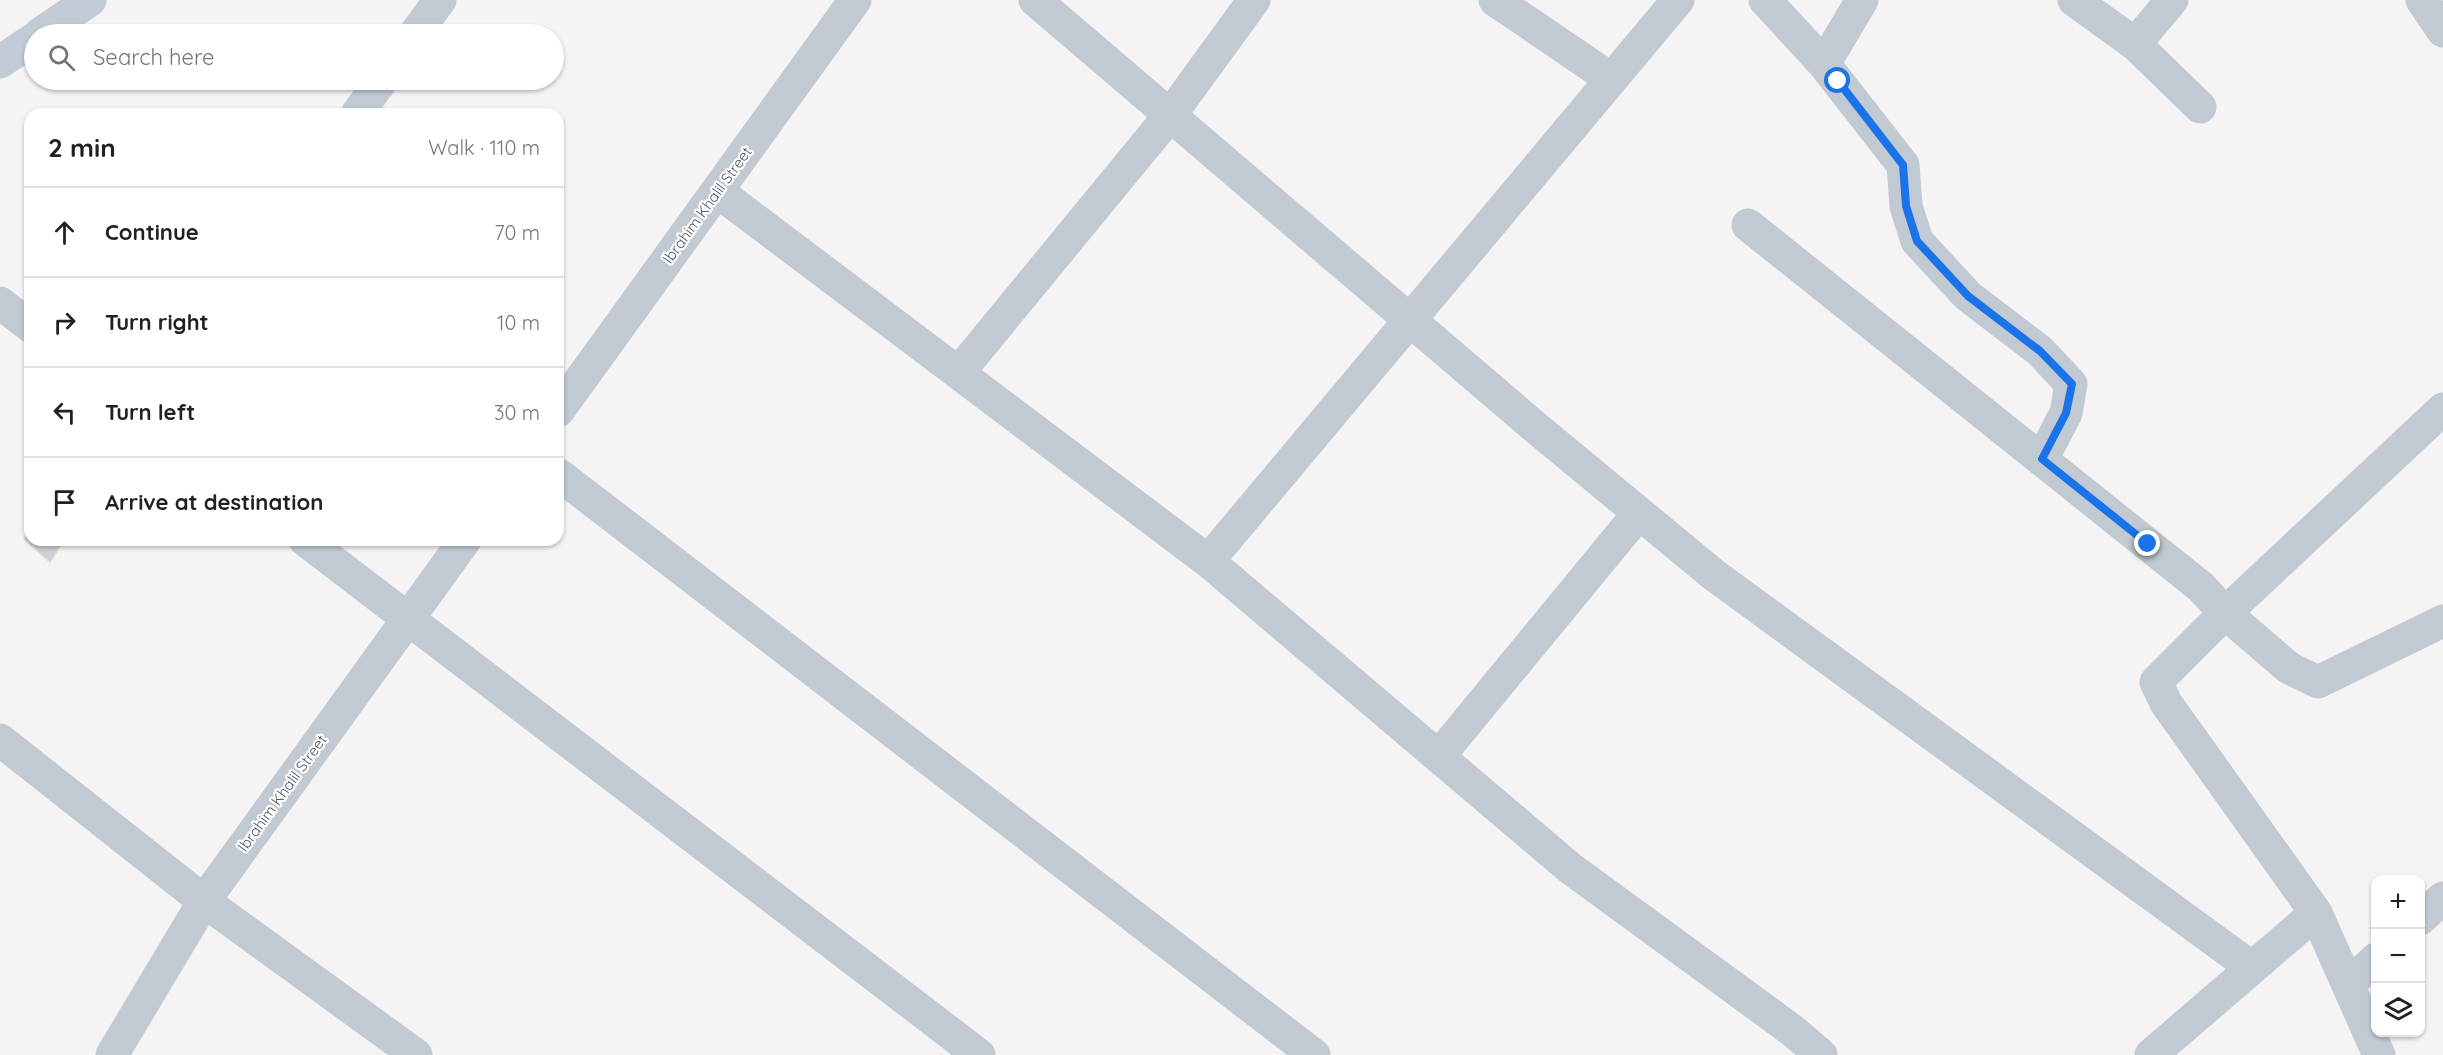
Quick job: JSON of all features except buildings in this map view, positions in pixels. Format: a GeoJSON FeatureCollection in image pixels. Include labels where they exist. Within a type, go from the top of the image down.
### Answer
{"type":"FeatureCollection","features":[{"type":"Feature","properties":{"kind":"street"},"geometry":{"type":"LineString","coordinates":[[55,24],[90,0]]}},
{"type":"Feature","properties":{"kind":"street"},"geometry":{"type":"LineString","coordinates":[[422,24],[440,0]]}},
{"type":"Feature","properties":{"kind":"street","name":"Ibrahim Khalil Street"},"geometry":{"type":"LineString","coordinates":[[564,403],[855,0]]}},
{"type":"Feature","properties":{"kind":"street"},"geometry":{"type":"LineString","coordinates":[[1035,0],[1535,427],[1714,575],[2251,967]]}},
{"type":"Feature","properties":{"kind":"street"},"geometry":{"type":"LineString","coordinates":[[958,372],[1171,114],[1254,0]]}},
{"type":"Feature","properties":{"kind":"street"},"geometry":{"type":"LineString","coordinates":[[1495,0],[1611,80]]}},
{"type":"Feature","properties":{"kind":"street"},"geometry":{"type":"LineString","coordinates":[[1208,561],[1678,0]]}},
{"type":"Feature","properties":{"kind":"street"},"geometry":{"type":"LineString","coordinates":[[1766,0],[1824,64],[1903,165],[1906,206],[1917,241],[1968,296],[2040,351],[2072,384],[2066,413],[2042,459]]}},
{"type":"Feature","properties":{"kind":"street"},"geometry":{"type":"LineString","coordinates":[[1824,64],[1862,0]]}},
{"type":"Feature","properties":{"kind":"street"},"geometry":{"type":"LineString","coordinates":[[2074,0],[2135,44],[2200,107]]}},
{"type":"Feature","properties":{"kind":"street"},"geometry":{"type":"LineString","coordinates":[[2135,44],[2172,0]]}},
{"type":"Feature","properties":{"kind":"street"},"geometry":{"type":"LineString","coordinates":[[2422,0],[2443,31]]}},
{"type":"Feature","properties":{"kind":"street"},"geometry":{"type":"LineString","coordinates":[[0,62],[24,46]]}},
{"type":"Feature","properties":{"kind":"street"},"geometry":{"type":"LineString","coordinates":[[361,108],[375,90]]}},
{"type":"Feature","properties":{"kind":"street"},"geometry":{"type":"LineString","coordinates":[[717,191],[1208,561],[1570,868],[1794,1031],[1821,1055]]}},
{"type":"Feature","properties":{"kind":"street"},"geometry":{"type":"LineString","coordinates":[[1748,225],[2201,587],[2225,613],[2289,668],[2318,682],[2443,621]]}},
{"type":"Feature","properties":{"kind":"street"},"geometry":{"type":"LineString","coordinates":[[0,303],[24,321]]}},
{"type":"Feature","properties":{"kind":"street"},"geometry":{"type":"LineString","coordinates":[[2379,1055],[2316,913],[2166,703],[2156,682],[2225,613],[2442,411]]}},
{"type":"Feature","properties":{"kind":"street"},"geometry":{"type":"LineString","coordinates":[[564,479],[1314,1055]]}},
{"type":"Feature","properties":{"kind":"street"},"geometry":{"type":"LineString","coordinates":[[1439,756],[1639,513]]}},
{"type":"Feature","properties":{"kind":"street"},"geometry":{"type":"LineString","coordinates":[[313,546],[979,1055]]}},
{"type":"Feature","properties":{"kind":"street","name":"Ibrahim Khalil Street"},"geometry":{"type":"LineString","coordinates":[[112,1055],[204,901],[461,546]]}},
{"type":"Feature","properties":{"kind":"street"},"geometry":{"type":"LineString","coordinates":[[0,740],[204,901],[416,1055]]}},
{"type":"Feature","properties":{"kind":"street"},"geometry":{"type":"LineString","coordinates":[[2425,915],[2443,898]]}},
{"type":"Feature","properties":{"kind":"street"},"geometry":{"type":"LineString","coordinates":[[2151,1055],[2316,913]]}},
{"type":"Feature","properties":{"kind":"street"},"geometry":{"type":"LineString","coordinates":[[2348,985],[2371,964]]}},
{"type":"Feature","properties":{"kind":"route"},"geometry":{"type":"LineString","coordinates":[[1838,81],[1903,165],[1906,206],[1917,241],[1968,296],[2040,351],[2072,384],[2066,413],[2042,459],[2148,544]]}}]}
